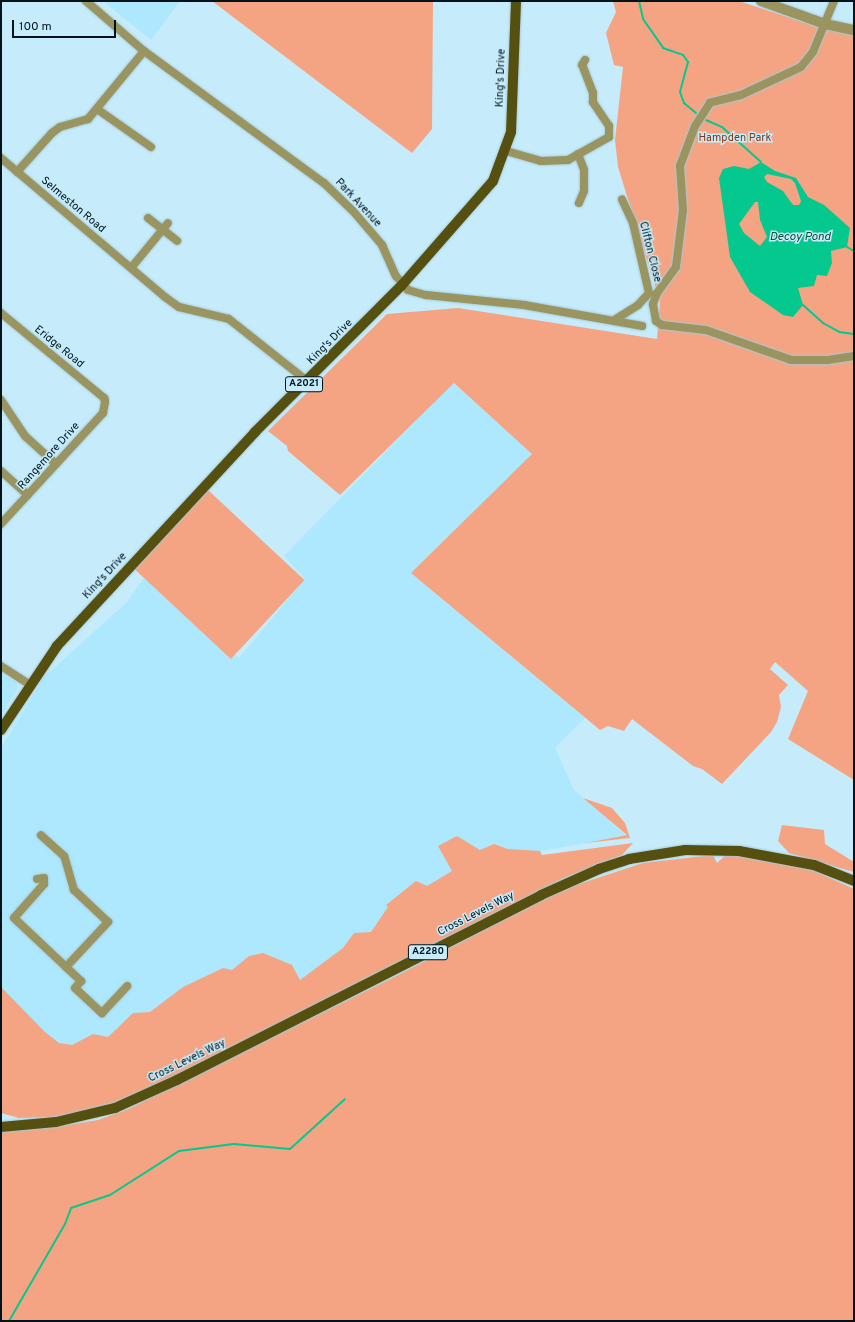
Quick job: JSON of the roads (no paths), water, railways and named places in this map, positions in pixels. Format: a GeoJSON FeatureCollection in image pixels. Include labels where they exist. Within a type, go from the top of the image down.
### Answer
{"type":"FeatureCollection","features":[{"type":"Feature","properties":{"kind":"main road","name":"King's Drive"},"geometry":{"type":"LineString","coordinates":[[1,730],[29,684],[75,626],[255,432],[402,285],[493,181],[506,151],[511,132],[516,1]]}},
{"type":"Feature","properties":{"kind":"main road","name":"Cross Levels Way"},"geometry":{"type":"LineString","coordinates":[[1,1127],[15,1124],[56,1122],[115,1108],[177,1080],[541,895],[599,869],[629,859],[685,850],[739,851],[814,865],[854,881]]}},
{"type":"Feature","properties":{"kind":"main road","name":"Cross Levels Way"},"geometry":{"type":"LineString","coordinates":[[1,1119],[15,1124]]}},
{"type":"Feature","properties":{"kind":"street","name":"Park Avenue"},"geometry":{"type":"LineString","coordinates":[[86,1],[144,51],[324,183],[353,211],[382,245],[402,285]]}},
{"type":"Feature","properties":{"kind":"street"},"geometry":{"type":"LineString","coordinates":[[761,1],[826,24],[854,30]]}},
{"type":"Feature","properties":{"kind":"street"},"geometry":{"type":"LineString","coordinates":[[834,1],[826,24],[813,52],[801,67],[741,95],[710,103],[695,126],[680,166],[683,210],[676,267],[657,293],[653,304],[656,321],[662,325],[706,330],[791,360],[828,360],[854,356]]}},
{"type":"Feature","properties":{"kind":"street"},"geometry":{"type":"LineString","coordinates":[[17,172],[52,133],[60,127],[88,119],[144,51]]}},
{"type":"Feature","properties":{"kind":"street"},"geometry":{"type":"LineString","coordinates":[[506,151],[541,161],[568,160],[609,137],[609,126],[593,102],[593,93],[582,65],[584,60]]}},
{"type":"Feature","properties":{"kind":"street"},"geometry":{"type":"LineString","coordinates":[[97,109],[151,146]]}},
{"type":"Feature","properties":{"kind":"street"},"geometry":{"type":"LineString","coordinates":[[578,154],[584,170],[584,192],[579,203]]}},
{"type":"Feature","properties":{"kind":"street","name":"Selmeston Road"},"geometry":{"type":"LineString","coordinates":[[1,158],[179,307],[229,319],[307,381]]}},
{"type":"Feature","properties":{"kind":"street","name":"Clifton Close"},"geometry":{"type":"LineString","coordinates":[[616,319],[638,305],[649,293],[633,223],[622,198]]}},
{"type":"Feature","properties":{"kind":"street"},"geometry":{"type":"LineString","coordinates":[[148,218],[165,226],[177,241]]}},
{"type":"Feature","properties":{"kind":"street"},"geometry":{"type":"LineString","coordinates":[[131,268],[165,226]]}},
{"type":"Feature","properties":{"kind":"street"},"geometry":{"type":"LineString","coordinates":[[402,285],[416,293],[524,305],[580,316],[616,319],[642,326]]}},
{"type":"Feature","properties":{"kind":"street","name":"Eridge Road"},"geometry":{"type":"LineString","coordinates":[[1,313],[104,398]]}},
{"type":"Feature","properties":{"kind":"street","name":"Rangemore Drive"},"geometry":{"type":"LineString","coordinates":[[1,524],[103,413],[104,398]]}},
{"type":"Feature","properties":{"kind":"street"},"geometry":{"type":"LineString","coordinates":[[1,400],[25,436],[56,464]]}},
{"type":"Feature","properties":{"kind":"street"},"geometry":{"type":"LineString","coordinates":[[1,471],[28,495]]}},
{"type":"Feature","properties":{"kind":"street"},"geometry":{"type":"LineString","coordinates":[[1,666],[29,684]]}},
{"type":"Feature","properties":{"kind":"street"},"geometry":{"type":"LineString","coordinates":[[41,834],[64,856],[74,890],[108,922],[66,967]]}},
{"type":"Feature","properties":{"kind":"street"},"geometry":{"type":"LineString","coordinates":[[37,879],[44,878],[44,884],[14,918],[81,981],[75,988],[102,1013],[127,986]]}},
{"type":"Feature","properties":{"kind":"water","name":"Decoy Pond"},"geometry":{"type":"Polygon","coordinates":[[[761,162],[775,171],[796,178],[808,197],[824,205],[850,228],[847,247],[831,251],[832,263],[827,276],[817,275],[814,286],[798,288],[803,305],[793,317],[783,315],[750,292],[730,257],[719,178],[723,169],[734,166],[749,169],[761,162]],[[767,174],[764,177],[767,182],[783,191],[793,205],[799,205],[801,201],[795,183],[791,179],[767,174]],[[755,202],[739,224],[744,233],[760,246],[767,237],[760,220],[758,202],[755,202]]]}},
{"type":"Feature","properties":{"kind":"waterway"},"geometry":{"type":"LineString","coordinates":[[639,1],[643,19],[663,48],[683,55],[688,62],[680,92],[684,103],[696,113]]}},
{"type":"Feature","properties":{"kind":"waterway"},"geometry":{"type":"LineString","coordinates":[[706,120],[722,127],[761,162]]}},
{"type":"Feature","properties":{"kind":"waterway"},"geometry":{"type":"LineString","coordinates":[[847,247],[854,251]]}},
{"type":"Feature","properties":{"kind":"waterway"},"geometry":{"type":"LineString","coordinates":[[803,305],[823,323],[839,332],[854,334]]}},
{"type":"Feature","properties":{"kind":"waterway"},"geometry":{"type":"LineString","coordinates":[[9,1321],[65,1224],[71,1208],[110,1195],[179,1151],[234,1144],[290,1149],[345,1099]]}},
{"type":"Feature","properties":{"kind":"park label","name":"Hampden Park"},"geometry":{"type":"Point","coordinates":[735,138]}}]}
